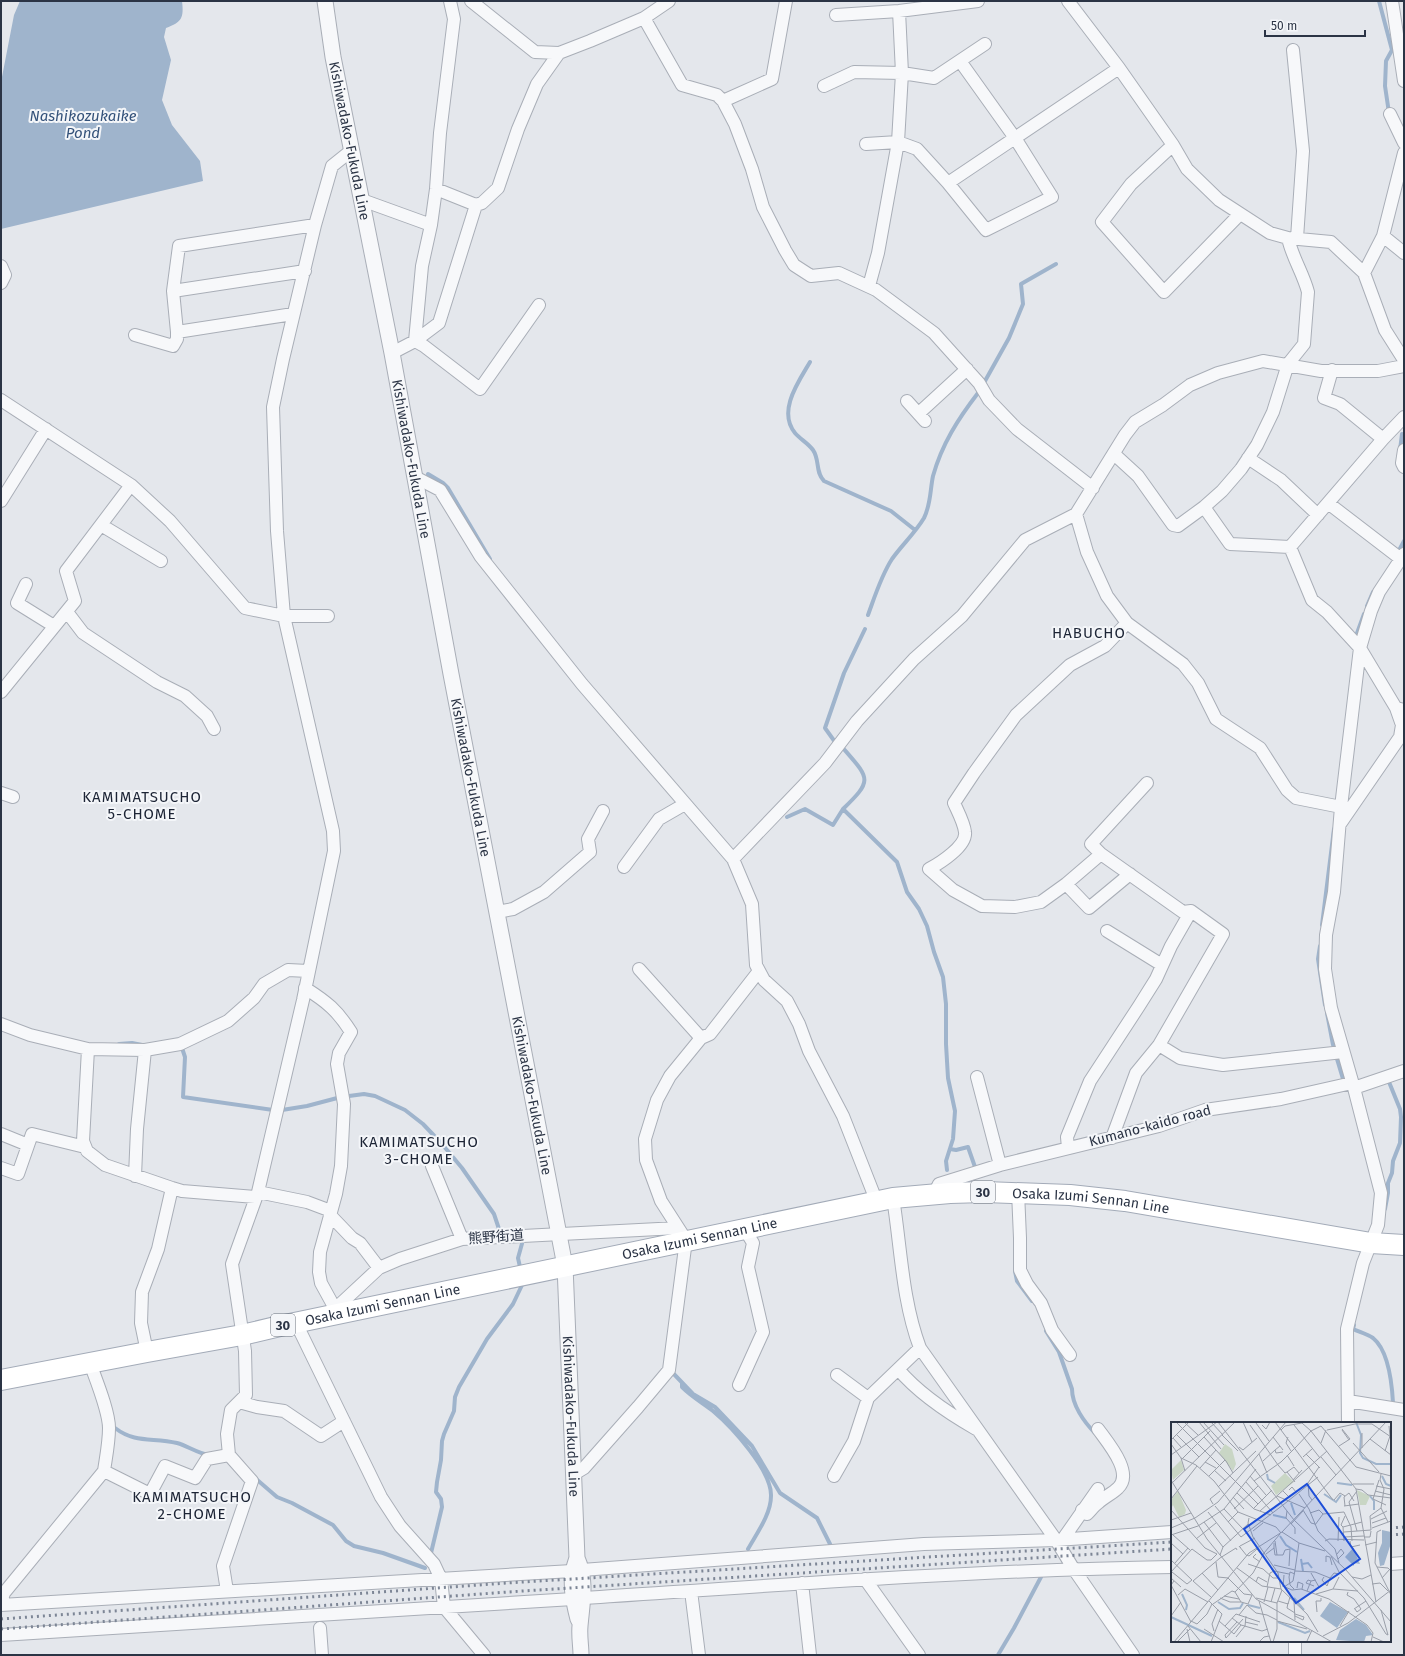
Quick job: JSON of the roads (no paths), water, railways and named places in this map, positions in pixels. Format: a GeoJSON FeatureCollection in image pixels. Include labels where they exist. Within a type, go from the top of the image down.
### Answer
{"type":"FeatureCollection","features":[{"type":"Feature","properties":{"kind":"main road","name":"Osaka Izumi Sennan Line"},"geometry":{"type":"LineString","coordinates":[[1,1380],[242,1335],[337,1312],[565,1266],[682,1234],[744,1228],[885,1199],[934,1194],[1018,1192],[1054,1193],[1125,1201],[1370,1243],[1404,1245]]}},
{"type":"Feature","properties":{"kind":"street","name":"Kishiwadako-Fukuda Line"},"geometry":{"type":"LineString","coordinates":[[325,1],[333,57],[392,354],[565,1266],[581,1655]]}},
{"type":"Feature","properties":{"kind":"street"},"geometry":{"type":"LineString","coordinates":[[415,342],[422,266],[431,225],[436,189],[440,133],[454,18],[450,1]]}},
{"type":"Feature","properties":{"kind":"street"},"geometry":{"type":"LineString","coordinates":[[471,1],[535,52],[559,53],[590,42],[644,18],[669,1]]}},
{"type":"Feature","properties":{"kind":"street"},"geometry":{"type":"LineString","coordinates":[[722,101],[772,79],[786,1]]}},
{"type":"Feature","properties":{"kind":"street"},"geometry":{"type":"LineString","coordinates":[[836,15],[899,11],[978,1]]}},
{"type":"Feature","properties":{"kind":"street"},"geometry":{"type":"LineString","coordinates":[[1068,1],[1119,68],[1173,145],[1186,169],[1219,200],[1270,233],[1292,238],[1331,242],[1364,273],[1385,330],[1404,360]]}},
{"type":"Feature","properties":{"kind":"street"},"geometry":{"type":"LineString","coordinates":[[1392,1],[1404,81]]}},
{"type":"Feature","properties":{"kind":"street"},"geometry":{"type":"LineString","coordinates":[[869,286],[878,253],[898,142],[902,73],[899,11]]}},
{"type":"Feature","properties":{"kind":"street"},"geometry":{"type":"LineString","coordinates":[[644,18],[682,85],[718,95],[722,101],[735,124],[752,169],[763,207],[794,265],[811,276],[839,273],[869,286],[934,333],[979,383],[989,400],[1017,429],[1093,488]]}},
{"type":"Feature","properties":{"kind":"street"},"geometry":{"type":"LineString","coordinates":[[824,86],[854,72],[902,73],[934,78],[986,44]]}},
{"type":"Feature","properties":{"kind":"street"},"geometry":{"type":"LineString","coordinates":[[1114,454],[1138,476],[1173,525],[1178,526],[1204,507],[1222,491],[1257,445],[1273,412],[1288,364],[1304,344],[1308,292],[1306,284],[1291,253],[1303,151],[1293,50]]}},
{"type":"Feature","properties":{"kind":"street"},"geometry":{"type":"LineString","coordinates":[[436,189],[476,205],[482,203],[498,188],[518,130],[537,84],[559,53]]}},
{"type":"Feature","properties":{"kind":"street"},"geometry":{"type":"LineString","coordinates":[[866,144],[898,142],[917,149],[948,183],[986,230],[1052,197],[1015,138],[960,61]]}},
{"type":"Feature","properties":{"kind":"street"},"geometry":{"type":"LineString","coordinates":[[948,183],[1119,68]]}},
{"type":"Feature","properties":{"kind":"street"},"geometry":{"type":"LineString","coordinates":[[1390,114],[1404,143]]}},
{"type":"Feature","properties":{"kind":"street"},"geometry":{"type":"LineString","coordinates":[[1173,145],[1131,184],[1102,222],[1164,292],[1240,214]]}},
{"type":"Feature","properties":{"kind":"street"},"geometry":{"type":"LineString","coordinates":[[227,1591],[222,1566],[252,1481],[229,1455],[227,1434],[231,1410],[246,1395],[245,1351],[232,1264],[257,1195],[305,988],[334,851],[333,831],[284,616],[277,524],[273,407],[315,225],[332,166],[352,150]]}},
{"type":"Feature","properties":{"kind":"street"},"geometry":{"type":"LineString","coordinates":[[1364,273],[1383,236],[1404,152]]}},
{"type":"Feature","properties":{"kind":"street"},"geometry":{"type":"LineString","coordinates":[[362,200],[431,225]]}},
{"type":"Feature","properties":{"kind":"street"},"geometry":{"type":"LineString","coordinates":[[392,354],[415,342],[439,323],[476,205]]}},
{"type":"Feature","properties":{"kind":"street"},"geometry":{"type":"LineString","coordinates":[[135,335],[174,346],[177,339],[177,332],[173,290],[179,246],[315,225]]}},
{"type":"Feature","properties":{"kind":"street"},"geometry":{"type":"LineString","coordinates":[[1383,236],[1404,253]]}},
{"type":"Feature","properties":{"kind":"street"},"geometry":{"type":"LineString","coordinates":[[1,266],[6,275],[1,283]]}},
{"type":"Feature","properties":{"kind":"street"},"geometry":{"type":"LineString","coordinates":[[173,290],[305,270]]}},
{"type":"Feature","properties":{"kind":"street"},"geometry":{"type":"LineString","coordinates":[[415,342],[424,346],[480,389],[539,305]]}},
{"type":"Feature","properties":{"kind":"street"},"geometry":{"type":"LineString","coordinates":[[177,332],[294,314]]}},
{"type":"Feature","properties":{"kind":"street"},"geometry":{"type":"LineString","coordinates":[[733,859],[825,763],[857,721],[914,659],[962,616],[1025,540],[1076,514],[1136,422],[1163,405],[1190,385],[1218,373],[1263,361],[1321,370],[1378,371],[1404,366]]}},
{"type":"Feature","properties":{"kind":"street"},"geometry":{"type":"LineString","coordinates":[[908,401],[922,417],[967,369]]}},
{"type":"Feature","properties":{"kind":"street"},"geometry":{"type":"LineString","coordinates":[[1332,370],[1324,398],[1340,404],[1383,439]]}},
{"type":"Feature","properties":{"kind":"street"},"geometry":{"type":"LineString","coordinates":[[1,400],[131,485],[170,521],[245,608],[284,616],[328,616]]}},
{"type":"Feature","properties":{"kind":"street"},"geometry":{"type":"LineString","coordinates":[[1290,547],[1383,439],[1404,417]]}},
{"type":"Feature","properties":{"kind":"street"},"geometry":{"type":"LineString","coordinates":[[3,495],[46,429]]}},
{"type":"Feature","properties":{"kind":"street"},"geometry":{"type":"LineString","coordinates":[[1404,450],[1402,463],[1404,467]]}},
{"type":"Feature","properties":{"kind":"street"},"geometry":{"type":"LineString","coordinates":[[1248,458],[1282,480],[1318,515]]}},
{"type":"Feature","properties":{"kind":"street"},"geometry":{"type":"LineString","coordinates":[[415,476],[440,490],[481,557],[582,684],[733,859],[752,904],[756,965],[764,980],[787,1001],[799,1024],[809,1051],[885,1199],[901,1266],[912,1327],[920,1348],[1059,1539],[1073,1568],[1133,1655]]}},
{"type":"Feature","properties":{"kind":"street"},"geometry":{"type":"LineString","coordinates":[[1,692],[75,601],[66,571],[131,485]]}},
{"type":"Feature","properties":{"kind":"street"},"geometry":{"type":"LineString","coordinates":[[1328,503],[1402,561],[1379,592],[1371,611],[1360,648],[1341,807],[1334,892],[1326,935],[1326,969],[1331,1008],[1381,1193],[1378,1226],[1363,1263],[1347,1330],[1348,1422]]}},
{"type":"Feature","properties":{"kind":"street"},"geometry":{"type":"LineString","coordinates":[[1204,507],[1230,544],[1290,547]]}},
{"type":"Feature","properties":{"kind":"street"},"geometry":{"type":"LineString","coordinates":[[1076,514],[1087,552],[1107,596],[1127,623],[1183,664],[1198,683],[1216,719],[1260,748],[1287,790],[1296,798],[1341,807]]}},
{"type":"Feature","properties":{"kind":"street"},"geometry":{"type":"LineString","coordinates":[[101,525],[161,561]]}},
{"type":"Feature","properties":{"kind":"street"},"geometry":{"type":"LineString","coordinates":[[1290,547],[1312,600],[1327,612],[1360,648],[1400,709],[1402,725],[1400,737],[1340,824]]}},
{"type":"Feature","properties":{"kind":"street"},"geometry":{"type":"LineString","coordinates":[[26,584],[17,603],[54,626]]}},
{"type":"Feature","properties":{"kind":"street"},"geometry":{"type":"LineString","coordinates":[[66,612],[83,633],[157,682],[185,696],[208,716],[214,729]]}},
{"type":"Feature","properties":{"kind":"street"},"geometry":{"type":"LineString","coordinates":[[1101,854],[1066,884],[1041,902],[1015,907],[982,906],[953,890],[929,869],[940,863],[963,842],[965,833],[954,803],[1016,715],[1070,665],[1106,646],[1127,623]]}},
{"type":"Feature","properties":{"kind":"street"},"geometry":{"type":"LineString","coordinates":[[1112,1138],[1136,1073],[1159,1045],[1223,934],[1191,911],[1183,912],[1101,854],[1091,844],[1147,783]]}},
{"type":"Feature","properties":{"kind":"street"},"geometry":{"type":"LineString","coordinates":[[1,793],[12,797]]}},
{"type":"Feature","properties":{"kind":"street"},"geometry":{"type":"LineString","coordinates":[[624,867],[660,819],[685,804]]}},
{"type":"Feature","properties":{"kind":"street"},"geometry":{"type":"LineString","coordinates":[[497,912],[513,909],[544,892],[590,852],[588,839],[603,811]]}},
{"type":"Feature","properties":{"kind":"street"},"geometry":{"type":"LineString","coordinates":[[1066,884],[1089,908],[1130,874]]}},
{"type":"Feature","properties":{"kind":"street"},"geometry":{"type":"LineString","coordinates":[[1068,1148],[1067,1137],[1090,1081],[1104,1057],[1139,1006],[1191,911]]}},
{"type":"Feature","properties":{"kind":"street"},"geometry":{"type":"LineString","coordinates":[[1107,932],[1162,965]]}},
{"type":"Feature","properties":{"kind":"street"},"geometry":{"type":"LineString","coordinates":[[639,968],[701,1038]]}},
{"type":"Feature","properties":{"kind":"street"},"geometry":{"type":"LineString","coordinates":[[1,1024],[30,1035],[88,1048],[145,1050],[180,1044],[228,1022],[254,998],[264,984],[288,970],[308,971]]}},
{"type":"Feature","properties":{"kind":"street"},"geometry":{"type":"LineString","coordinates":[[574,1474],[584,1468],[669,1370],[682,1234],[661,1201],[653,1181],[646,1160],[645,1139],[657,1100],[670,1076],[701,1038],[710,1034],[759,971]]}},
{"type":"Feature","properties":{"kind":"street"},"geometry":{"type":"LineString","coordinates":[[305,988],[321,998],[334,1009],[351,1032],[339,1053],[337,1064],[344,1104],[341,1166],[331,1213],[320,1252],[319,1272],[321,1283],[337,1312]]}},
{"type":"Feature","properties":{"kind":"street"},"geometry":{"type":"LineString","coordinates":[[1159,1045],[1180,1058],[1223,1065],[1343,1052]]}},
{"type":"Feature","properties":{"kind":"street"},"geometry":{"type":"LineString","coordinates":[[88,1048],[83,1141],[87,1151],[105,1165],[182,1191],[257,1195],[307,1202],[331,1213],[352,1238],[360,1243],[379,1268]]}},
{"type":"Feature","properties":{"kind":"street"},"geometry":{"type":"LineString","coordinates":[[136,1176],[136,1130],[145,1050]]}},
{"type":"Feature","properties":{"kind":"street","name":"Kumano-kaido road"},"geometry":{"type":"LineString","coordinates":[[934,1194],[939,1184],[1000,1165],[1159,1126],[1205,1110],[1281,1099],[1353,1085],[1404,1071]]}},
{"type":"Feature","properties":{"kind":"street"},"geometry":{"type":"LineString","coordinates":[[976,1077],[1000,1165]]}},
{"type":"Feature","properties":{"kind":"street"},"geometry":{"type":"LineString","coordinates":[[1,1134],[28,1145]]}},
{"type":"Feature","properties":{"kind":"street"},"geometry":{"type":"LineString","coordinates":[[1,1168],[18,1174],[32,1134],[85,1147]]}},
{"type":"Feature","properties":{"kind":"street"},"geometry":{"type":"LineString","coordinates":[[432,1166],[462,1239]]}},
{"type":"Feature","properties":{"kind":"street"},"geometry":{"type":"LineString","coordinates":[[147,1352],[142,1323],[142,1292],[158,1249],[172,1188]]}},
{"type":"Feature","properties":{"kind":"street"},"geometry":{"type":"LineString","coordinates":[[1018,1192],[1020,1270],[1027,1284],[1042,1303],[1052,1330],[1070,1355]]}},
{"type":"Feature","properties":{"kind":"street"},"geometry":{"type":"LineString","coordinates":[[739,1385],[763,1332],[748,1267],[753,1243],[744,1228]]}},
{"type":"Feature","properties":{"kind":"street","name":"熊野街道"},"geometry":{"type":"LineString","coordinates":[[337,1312],[379,1268],[400,1259],[462,1239],[558,1233],[682,1234]]}},
{"type":"Feature","properties":{"kind":"street"},"geometry":{"type":"LineString","coordinates":[[296,1323],[381,1497],[400,1526],[434,1564],[441,1579],[444,1607],[484,1655]]}},
{"type":"Feature","properties":{"kind":"street"},"geometry":{"type":"LineString","coordinates":[[834,1476],[854,1441],[868,1398],[920,1348]]}},
{"type":"Feature","properties":{"kind":"street"},"geometry":{"type":"LineString","coordinates":[[90,1363],[110,1426],[104,1471],[4,1593],[1,1603],[441,1579],[577,1566],[924,1544],[1059,1539],[1171,1532]]}},
{"type":"Feature","properties":{"kind":"street"},"geometry":{"type":"LineString","coordinates":[[898,1369],[909,1382],[956,1418],[979,1430]]}},
{"type":"Feature","properties":{"kind":"street"},"geometry":{"type":"LineString","coordinates":[[837,1375],[868,1398]]}},
{"type":"Feature","properties":{"kind":"street"},"geometry":{"type":"LineString","coordinates":[[1348,1401],[1404,1410]]}},
{"type":"Feature","properties":{"kind":"street"},"geometry":{"type":"LineString","coordinates":[[239,1402],[257,1407],[284,1411],[321,1436],[344,1421]]}},
{"type":"Feature","properties":{"kind":"street"},"geometry":{"type":"LineString","coordinates":[[1059,1539],[1085,1512],[1119,1488],[1123,1480],[1123,1470],[1115,1454],[1098,1429]]}},
{"type":"Feature","properties":{"kind":"street"},"geometry":{"type":"LineString","coordinates":[[104,1471],[150,1494],[165,1466],[195,1478],[207,1459],[229,1455]]}},
{"type":"Feature","properties":{"kind":"street"},"geometry":{"type":"LineString","coordinates":[[1085,1512],[1098,1490]]}},
{"type":"Feature","properties":{"kind":"street"},"geometry":{"type":"LineString","coordinates":[[1391,1564],[1404,1564]]}},
{"type":"Feature","properties":{"kind":"street"},"geometry":{"type":"LineString","coordinates":[[1,1635],[865,1579],[1073,1568],[1171,1567]]}},
{"type":"Feature","properties":{"kind":"street"},"geometry":{"type":"LineString","coordinates":[[865,1579],[919,1655]]}},
{"type":"Feature","properties":{"kind":"street"},"geometry":{"type":"LineString","coordinates":[[802,1583],[810,1655]]}},
{"type":"Feature","properties":{"kind":"street"},"geometry":{"type":"LineString","coordinates":[[691,1591],[699,1655]]}},
{"type":"Feature","properties":{"kind":"street"},"geometry":{"type":"LineString","coordinates":[[320,1628],[322,1655]]}},
{"type":"Feature","properties":{"kind":"street"},"geometry":{"type":"LineString","coordinates":[[1295,1642],[1295,1655]]}},
{"type":"Feature","properties":{"kind":"water","name":"Nashikozukaike Pond"},"geometry":{"type":"Polygon","coordinates":[[[20,1],[182,1],[183,12],[181,19],[176,24],[166,28],[164,37],[171,60],[162,100],[172,125],[200,161],[203,181],[1,229],[1,82],[14,15],[20,1]]]}},
{"type":"Feature","properties":{"kind":"waterway"},"geometry":{"type":"LineString","coordinates":[[1379,1],[1392,50],[1386,61],[1385,86],[1389,113]]}},
{"type":"Feature","properties":{"kind":"waterway"},"geometry":{"type":"LineString","coordinates":[[985,381],[1009,338],[1023,304],[1021,284],[1056,264]]}},
{"type":"Feature","properties":{"kind":"waterway"},"geometry":{"type":"LineString","coordinates":[[810,362],[792,396],[788,415],[790,424],[795,433],[813,450],[819,474],[824,481],[891,511],[915,530]]}},
{"type":"Feature","properties":{"kind":"waterway"},"geometry":{"type":"LineString","coordinates":[[868,615],[878,586],[892,559],[917,529],[924,518],[929,502],[933,476],[941,453],[957,422],[978,393]]}},
{"type":"Feature","properties":{"kind":"waterway"},"geometry":{"type":"LineString","coordinates":[[1400,450],[1402,434]]}},
{"type":"Feature","properties":{"kind":"waterway"},"geometry":{"type":"LineString","coordinates":[[428,474],[443,483],[448,488],[490,559]]}},
{"type":"Feature","properties":{"kind":"waterway"},"geometry":{"type":"LineString","coordinates":[[1397,554],[1404,541]]}},
{"type":"Feature","properties":{"kind":"waterway"},"geometry":{"type":"LineString","coordinates":[[1367,606],[1373,592]]}},
{"type":"Feature","properties":{"kind":"waterway"},"geometry":{"type":"LineString","coordinates":[[1356,636],[1364,614]]}},
{"type":"Feature","properties":{"kind":"waterway"},"geometry":{"type":"LineString","coordinates":[[835,742],[825,728],[844,673],[865,629]]}},
{"type":"Feature","properties":{"kind":"waterway"},"geometry":{"type":"LineString","coordinates":[[843,748],[859,767],[863,773],[864,779],[863,785],[859,792],[843,809],[897,862],[907,892],[919,909],[927,926],[943,977],[946,1004],[948,1078],[955,1111],[953,1139],[946,1161],[947,1170]]}},
{"type":"Feature","properties":{"kind":"waterway"},"geometry":{"type":"LineString","coordinates":[[787,817],[805,809],[833,825],[843,809]]}},
{"type":"Feature","properties":{"kind":"waterway"},"geometry":{"type":"LineString","coordinates":[[1322,925],[1334,829]]}},
{"type":"Feature","properties":{"kind":"waterway"},"geometry":{"type":"LineString","coordinates":[[1320,946],[1318,959],[1325,1005]]}},
{"type":"Feature","properties":{"kind":"waterway"},"geometry":{"type":"LineString","coordinates":[[1327,1013],[1333,1045]]}},
{"type":"Feature","properties":{"kind":"waterway"},"geometry":{"type":"LineString","coordinates":[[119,1044],[132,1043],[142,1045]]}},
{"type":"Feature","properties":{"kind":"waterway"},"geometry":{"type":"LineString","coordinates":[[182,1048],[185,1057],[183,1097],[273,1110]]}},
{"type":"Feature","properties":{"kind":"waterway"},"geometry":{"type":"LineString","coordinates":[[1337,1059],[1343,1079]]}},
{"type":"Feature","properties":{"kind":"waterway"},"geometry":{"type":"LineString","coordinates":[[1385,1209],[1388,1183],[1392,1173],[1393,1161],[1400,1143],[1401,1117],[1400,1109],[1389,1082]]}},
{"type":"Feature","properties":{"kind":"waterway"},"geometry":{"type":"LineString","coordinates":[[349,1096],[364,1094],[375,1096],[405,1110],[423,1124],[462,1168],[494,1214],[501,1235]]}},
{"type":"Feature","properties":{"kind":"waterway"},"geometry":{"type":"LineString","coordinates":[[282,1110],[307,1106],[341,1097]]}},
{"type":"Feature","properties":{"kind":"waterway"},"geometry":{"type":"LineString","coordinates":[[950,1149],[956,1150],[968,1147],[975,1167]]}},
{"type":"Feature","properties":{"kind":"waterway"},"geometry":{"type":"LineString","coordinates":[[520,1267],[518,1258],[523,1240]]}},
{"type":"Feature","properties":{"kind":"waterway"},"geometry":{"type":"LineString","coordinates":[[1015,1271],[1017,1281],[1032,1301]]}},
{"type":"Feature","properties":{"kind":"waterway"},"geometry":{"type":"LineString","coordinates":[[431,1553],[442,1507],[441,1499],[436,1492],[441,1460],[442,1441],[454,1411],[455,1397],[459,1387],[487,1339],[513,1304],[523,1283]]}},
{"type":"Feature","properties":{"kind":"waterway"},"geometry":{"type":"LineString","coordinates":[[1354,1325],[1353,1329],[1373,1338],[1383,1351],[1389,1368],[1393,1403]]}},
{"type":"Feature","properties":{"kind":"waterway"},"geometry":{"type":"LineString","coordinates":[[1046,1331],[1059,1352],[1072,1389],[1076,1407],[1095,1433]]}},
{"type":"Feature","properties":{"kind":"waterway"},"geometry":{"type":"LineString","coordinates":[[671,1371],[693,1394],[715,1407],[752,1446],[780,1493],[817,1518],[830,1544]]}},
{"type":"Feature","properties":{"kind":"waterway"},"geometry":{"type":"LineString","coordinates":[[682,1383],[682,1387],[721,1418],[740,1438],[758,1462],[770,1486],[771,1496],[769,1510],[748,1549]]}},
{"type":"Feature","properties":{"kind":"waterway"},"geometry":{"type":"LineString","coordinates":[[115,1428],[130,1436],[177,1443],[200,1453],[209,1455]]}},
{"type":"Feature","properties":{"kind":"waterway"},"geometry":{"type":"LineString","coordinates":[[255,1478],[277,1497],[292,1503],[333,1525],[346,1541],[354,1546],[383,1553],[425,1568]]}},
{"type":"Feature","properties":{"kind":"waterway"},"geometry":{"type":"LineString","coordinates":[[998,1655],[1041,1577]]}},
{"type":"Feature","properties":{"kind":"railway"},"geometry":{"type":"LineString","coordinates":[[1391,1528],[1404,1527]]}},
{"type":"Feature","properties":{"kind":"railway"},"geometry":{"type":"LineString","coordinates":[[1391,1535],[1404,1534]]}},
{"type":"Feature","properties":{"kind":"railway"},"geometry":{"type":"LineString","coordinates":[[1,1619],[507,1583],[1171,1542]]}},
{"type":"Feature","properties":{"kind":"railway"},"geometry":{"type":"LineString","coordinates":[[1,1629],[508,1592],[1171,1549]]}},
{"type":"Feature","properties":{"kind":"district","name":"HABUCHO"},"geometry":{"type":"Point","coordinates":[1089,633]}},
{"type":"Feature","properties":{"kind":"district","name":"KAMIMATSUCHO 5-CHOME"},"geometry":{"type":"Point","coordinates":[142,806]}},
{"type":"Feature","properties":{"kind":"district","name":"KAMIMATSUCHO 3-CHOME"},"geometry":{"type":"Point","coordinates":[419,1150]}},
{"type":"Feature","properties":{"kind":"district","name":"KAMIMATSUCHO 2-CHOME"},"geometry":{"type":"Point","coordinates":[192,1506]}}]}
